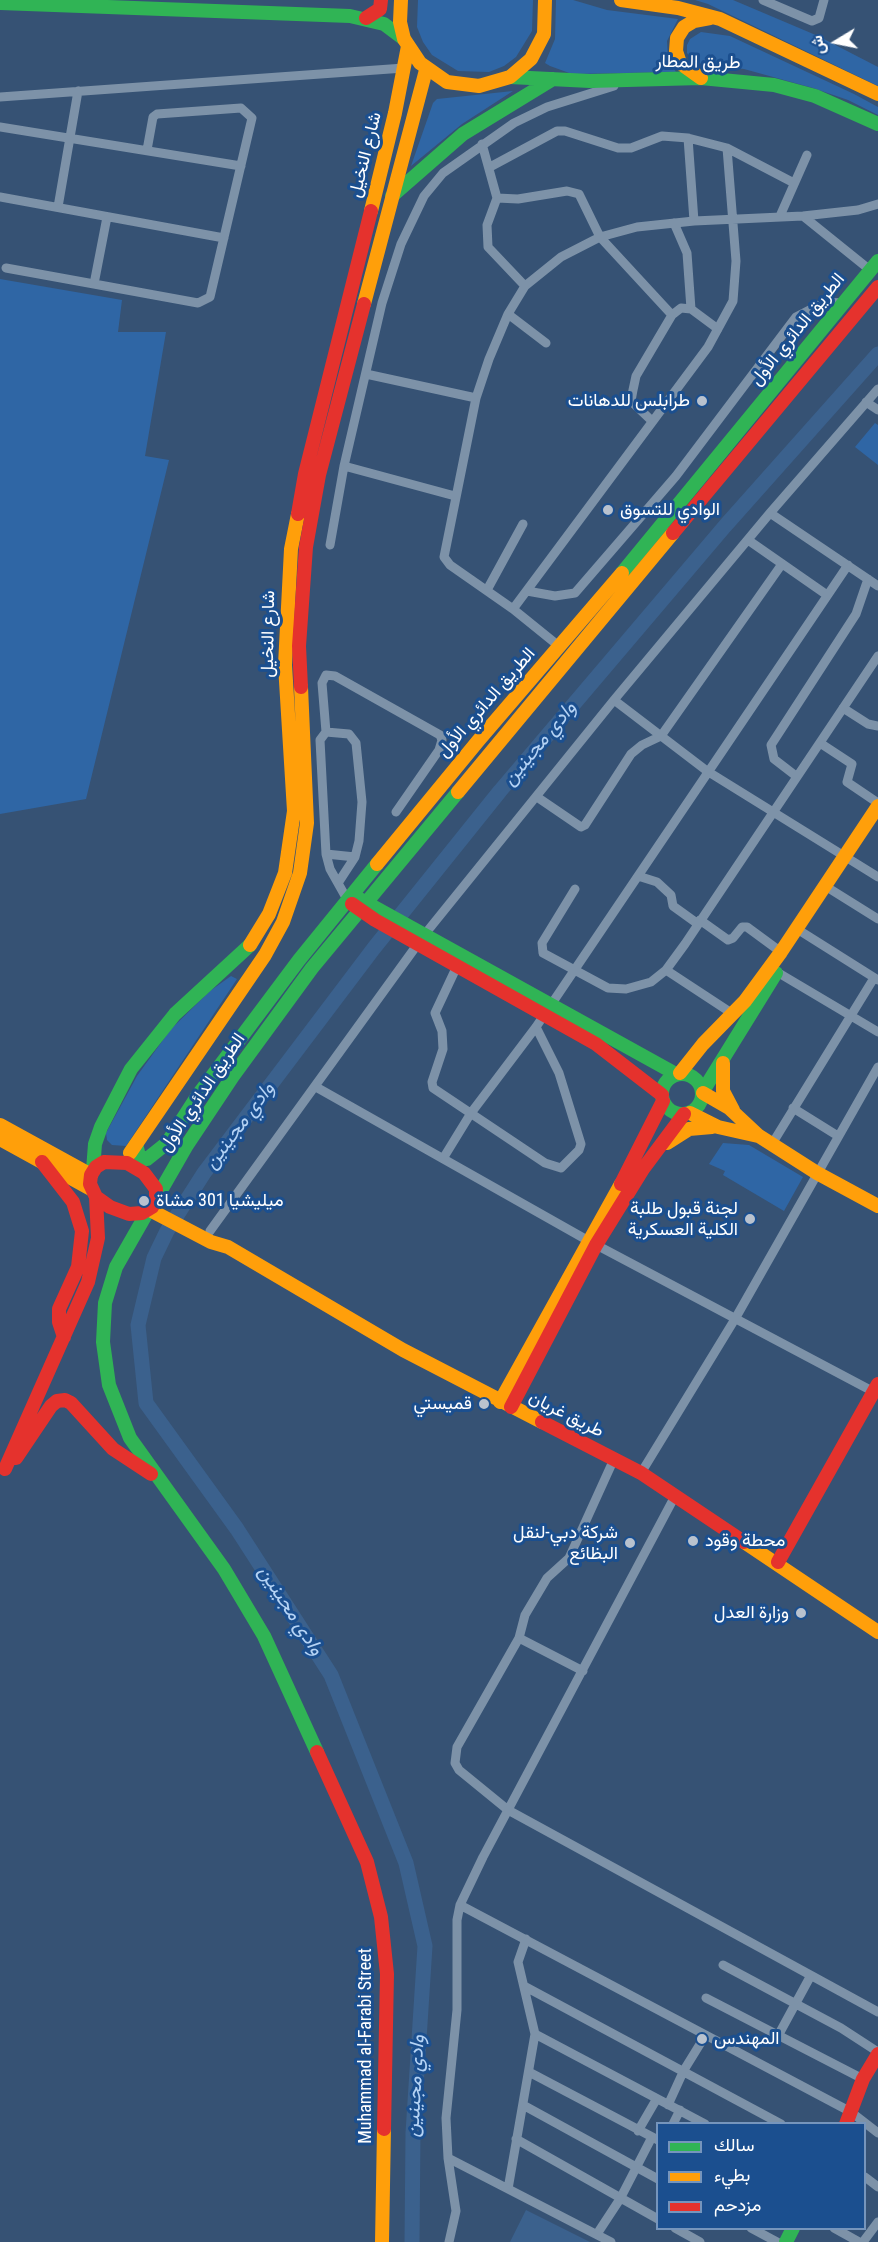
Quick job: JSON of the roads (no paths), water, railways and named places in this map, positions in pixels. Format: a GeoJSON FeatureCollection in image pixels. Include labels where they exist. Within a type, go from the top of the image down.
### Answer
{"type":"FeatureCollection","features":[{"type":"Feature","properties":{"kind":"main road"},"geometry":{"type":"LineString","coordinates":[[366,18],[380,9],[381,0]]}},
{"type":"Feature","properties":{"kind":"main road"},"geometry":{"type":"LineString","coordinates":[[401,0],[400,22],[406,42]]}},
{"type":"Feature","properties":{"kind":"main road"},"geometry":{"type":"LineString","coordinates":[[0,3],[285,12],[366,18],[384,24],[406,42],[426,70],[447,82],[463,86],[479,86],[510,77],[521,69],[539,48],[546,20],[545,0]]}},
{"type":"Feature","properties":{"kind":"main road","name":"طريق المطار"},"geometry":{"type":"LineString","coordinates":[[621,0],[678,8],[720,19],[878,94]]}},
{"type":"Feature","properties":{"kind":"main road"},"geometry":{"type":"LineString","coordinates":[[701,78],[680,63],[676,51],[677,38],[684,27],[694,21],[720,19]]}},
{"type":"Feature","properties":{"kind":"main road","name":"شارع النخيل"},"geometry":{"type":"LineString","coordinates":[[93,1183],[94,1152],[101,1127],[131,1069],[175,1014],[236,961],[252,944],[269,914],[285,873],[294,811],[285,665],[291,549],[305,474],[404,69],[406,42]]}},
{"type":"Feature","properties":{"kind":"main road"},"geometry":{"type":"LineString","coordinates":[[0,1125],[93,1183],[123,1213],[135,1214],[157,1207],[156,1190],[149,1178],[125,1163],[265,955],[283,922],[300,873],[307,815],[299,646],[306,547],[319,475],[426,70]]}},
{"type":"Feature","properties":{"kind":"main road","name":"طريق المطار"},"geometry":{"type":"LineString","coordinates":[[510,77],[701,78],[774,85],[815,96],[878,124]]}},
{"type":"Feature","properties":{"kind":"main road"},"geometry":{"type":"LineString","coordinates":[[392,196],[463,134],[554,79]]}},
{"type":"Feature","properties":{"kind":"main road","name":"الطريق الدائري الأول"},"geometry":{"type":"LineString","coordinates":[[93,1183],[104,1162],[125,1163],[147,1160],[167,1143],[198,1095],[299,960],[346,892],[665,523],[874,266]]}},
{"type":"Feature","properties":{"kind":"main road","name":"الطريق الدائري الأول"},"geometry":{"type":"LineString","coordinates":[[157,1207],[187,1145],[233,1076],[312,968],[878,287]]}},
{"type":"Feature","properties":{"kind":"main road"},"geometry":{"type":"LineString","coordinates":[[506,1404],[640,1149],[662,1098],[666,1082],[678,1074],[733,1014],[800,930],[830,889],[878,805]]}},
{"type":"Feature","properties":{"kind":"main road"},"geometry":{"type":"LineString","coordinates":[[592,1242],[660,1147],[687,1114],[699,1105],[703,1092],[777,972],[800,930],[847,859],[878,819]]}},
{"type":"Feature","properties":{"kind":"main road"},"geometry":{"type":"LineString","coordinates":[[346,892],[377,915],[548,1010],[596,1044],[662,1098],[671,1111],[687,1114],[718,1127],[759,1136]]}},
{"type":"Feature","properties":{"kind":"main road"},"geometry":{"type":"LineString","coordinates":[[418,937],[458,964],[548,1010],[678,1074],[693,1076],[703,1092],[735,1114],[759,1136],[817,1173],[878,1206]]}},
{"type":"Feature","properties":{"kind":"main road"},"geometry":{"type":"LineString","coordinates":[[654,1061],[678,1062],[694,1056]]}},
{"type":"Feature","properties":{"kind":"main road"},"geometry":{"type":"LineString","coordinates":[[723,1059],[721,1077],[723,1091],[735,1114]]}},
{"type":"Feature","properties":{"kind":"main road"},"geometry":{"type":"LineString","coordinates":[[660,1147],[689,1130],[718,1127]]}},
{"type":"Feature","properties":{"kind":"main road"},"geometry":{"type":"LineString","coordinates":[[0,1139],[42,1162],[93,1183]]}},
{"type":"Feature","properties":{"kind":"main road"},"geometry":{"type":"LineString","coordinates":[[136,1144],[139,1156],[147,1160]]}},
{"type":"Feature","properties":{"kind":"main road"},"geometry":{"type":"LineString","coordinates":[[42,1162],[73,1202],[82,1231],[78,1267],[59,1309],[59,1323],[64,1337]]}},
{"type":"Feature","properties":{"kind":"main road"},"geometry":{"type":"LineString","coordinates":[[2,1474],[88,1282],[95,1259],[99,1224],[93,1183]]}},
{"type":"Feature","properties":{"kind":"main road","name":"طريق غريان"},"geometry":{"type":"LineString","coordinates":[[157,1207],[190,1225],[211,1242],[228,1247]]}},
{"type":"Feature","properties":{"kind":"main road","name":"Muhammad al-Farabi Street"},"geometry":{"type":"LineString","coordinates":[[157,1207],[111,1279],[104,1315],[103,1342],[106,1371],[118,1412],[130,1438],[220,1562],[264,1636],[361,1844],[370,1871],[381,1917],[387,1974],[382,2242]]}},
{"type":"Feature","properties":{"kind":"main road","name":"طريق غريان"},"geometry":{"type":"LineString","coordinates":[[190,1225],[210,1231],[228,1247],[403,1350],[641,1473],[778,1562],[878,1632]]}},
{"type":"Feature","properties":{"kind":"main road"},"geometry":{"type":"LineString","coordinates":[[778,1562],[876,1388]]}},
{"type":"Feature","properties":{"kind":"main road"},"geometry":{"type":"LineString","coordinates":[[2,1474],[24,1450],[54,1403],[65,1400],[71,1403],[113,1449],[158,1477]]}},
{"type":"Feature","properties":{"kind":"main road"},"geometry":{"type":"LineString","coordinates":[[848,2118],[863,2079],[878,2053]]}},
{"type":"Feature","properties":{"kind":"street"},"geometry":{"type":"LineString","coordinates":[[763,0],[812,21],[819,18],[824,0]]}},
{"type":"Feature","properties":{"kind":"street"},"geometry":{"type":"LineString","coordinates":[[0,97],[404,69]]}},
{"type":"Feature","properties":{"kind":"street"},"geometry":{"type":"LineString","coordinates":[[330,546],[344,466],[382,303],[401,244],[423,196],[443,172],[514,123],[548,107],[637,79]]}},
{"type":"Feature","properties":{"kind":"street"},"geometry":{"type":"LineString","coordinates":[[58,207],[78,91]]}},
{"type":"Feature","properties":{"kind":"street"},"geometry":{"type":"LineString","coordinates":[[6,268],[201,303],[210,297],[252,118],[241,108],[154,115],[147,150]]}},
{"type":"Feature","properties":{"kind":"street"},"geometry":{"type":"LineString","coordinates":[[0,127],[69,136],[241,166]]}},
{"type":"Feature","properties":{"kind":"street"},"geometry":{"type":"LineString","coordinates":[[490,167],[557,131],[565,130],[618,148],[631,147],[662,136],[688,138],[727,148],[794,183]]}},
{"type":"Feature","properties":{"kind":"street"},"geometry":{"type":"LineString","coordinates":[[688,138],[694,221]]}},
{"type":"Feature","properties":{"kind":"street"},"geometry":{"type":"LineString","coordinates":[[482,144],[497,198],[486,225],[488,247],[525,286]]}},
{"type":"Feature","properties":{"kind":"street"},"geometry":{"type":"LineString","coordinates":[[513,609],[708,347],[733,301],[736,261],[727,148]]}},
{"type":"Feature","properties":{"kind":"street"},"geometry":{"type":"LineString","coordinates":[[780,216],[807,155]]}},
{"type":"Feature","properties":{"kind":"street"},"geometry":{"type":"LineString","coordinates":[[497,198],[518,200],[573,191],[579,194],[600,237],[672,315]]}},
{"type":"Feature","properties":{"kind":"street"},"geometry":{"type":"LineString","coordinates":[[0,197],[224,238]]}},
{"type":"Feature","properties":{"kind":"street"},"geometry":{"type":"LineString","coordinates":[[560,647],[513,609],[450,565],[444,557],[476,398],[508,314],[525,286],[561,257],[600,237],[637,227],[694,221],[803,216],[858,210],[878,204]]}},
{"type":"Feature","properties":{"kind":"street"},"geometry":{"type":"LineString","coordinates":[[803,216],[874,266]]}},
{"type":"Feature","properties":{"kind":"street"},"geometry":{"type":"LineString","coordinates":[[94,284],[106,217]]}},
{"type":"Feature","properties":{"kind":"street"},"geometry":{"type":"LineString","coordinates":[[674,223],[687,253],[691,309]]}},
{"type":"Feature","properties":{"kind":"street"},"geometry":{"type":"LineString","coordinates":[[527,591],[555,596],[575,593],[676,476],[796,317],[825,302],[842,303]]}},
{"type":"Feature","properties":{"kind":"street"},"geometry":{"type":"LineString","coordinates":[[652,421],[631,401],[633,390],[636,376],[672,315],[681,308],[691,309],[718,329]]}},
{"type":"Feature","properties":{"kind":"street"},"geometry":{"type":"LineString","coordinates":[[508,314],[546,343]]}},
{"type":"Feature","properties":{"kind":"street"},"geometry":{"type":"LineString","coordinates":[[366,374],[476,398]]}},
{"type":"Feature","properties":{"kind":"street"},"geometry":{"type":"LineString","coordinates":[[210,1231],[316,1087],[418,937],[537,797],[614,700],[770,513],[878,389]]}},
{"type":"Feature","properties":{"kind":"street"},"geometry":{"type":"LineString","coordinates":[[866,402],[878,410]]}},
{"type":"Feature","properties":{"kind":"street"},"geometry":{"type":"LineString","coordinates":[[344,466],[455,496]]}},
{"type":"Feature","properties":{"kind":"street"},"geometry":{"type":"LineString","coordinates":[[770,513],[878,586]]}},
{"type":"Feature","properties":{"kind":"street"},"geometry":{"type":"LineString","coordinates":[[487,590],[524,524]]}},
{"type":"Feature","properties":{"kind":"street"},"geometry":{"type":"LineString","coordinates":[[748,540],[827,595]]}},
{"type":"Feature","properties":{"kind":"street"},"geometry":{"type":"LineString","coordinates":[[537,797],[583,827],[631,754],[642,745],[661,736],[782,564]]}},
{"type":"Feature","properties":{"kind":"street"},"geometry":{"type":"LineString","coordinates":[[444,1157],[471,1113],[548,1010],[848,565]]}},
{"type":"Feature","properties":{"kind":"street"},"geometry":{"type":"LineString","coordinates":[[796,776],[774,759],[771,745],[856,615],[868,579]]}},
{"type":"Feature","properties":{"kind":"street"},"geometry":{"type":"LineString","coordinates":[[575,889],[541,948],[543,953],[574,971],[616,990],[651,982],[666,970],[878,656]]}},
{"type":"Feature","properties":{"kind":"street"},"geometry":{"type":"LineString","coordinates":[[346,892],[330,869],[326,854],[321,740],[326,732],[322,683],[326,675],[331,674],[440,735],[442,740],[440,750],[396,812]]}},
{"type":"Feature","properties":{"kind":"street"},"geometry":{"type":"LineString","coordinates":[[614,700],[707,771],[773,809],[878,877]]}},
{"type":"Feature","properties":{"kind":"street"},"geometry":{"type":"LineString","coordinates":[[843,708],[868,724],[878,726]]}},
{"type":"Feature","properties":{"kind":"street"},"geometry":{"type":"LineString","coordinates":[[326,732],[349,734],[356,743],[362,816],[346,892]]}},
{"type":"Feature","properties":{"kind":"street"},"geometry":{"type":"LineString","coordinates":[[820,743],[852,764],[847,782],[878,805]]}},
{"type":"Feature","properties":{"kind":"street"},"geometry":{"type":"LineString","coordinates":[[326,854],[355,856]]}},
{"type":"Feature","properties":{"kind":"street"},"geometry":{"type":"LineString","coordinates":[[869,871],[878,866]]}},
{"type":"Feature","properties":{"kind":"street"},"geometry":{"type":"LineString","coordinates":[[638,876],[657,882],[671,895],[673,906],[728,940],[733,938],[742,927],[747,927],[781,952]]}},
{"type":"Feature","properties":{"kind":"street"},"geometry":{"type":"LineString","coordinates":[[830,889],[878,919]]}},
{"type":"Feature","properties":{"kind":"street"},"geometry":{"type":"LineString","coordinates":[[772,1144],[850,1016],[876,979],[800,930]]}},
{"type":"Feature","properties":{"kind":"street"},"geometry":{"type":"LineString","coordinates":[[458,964],[435,1013],[442,1031],[443,1049],[432,1082],[433,1088],[553,1167],[561,1168],[579,1150],[581,1144],[559,1073],[536,1027]]}},
{"type":"Feature","properties":{"kind":"street"},"geometry":{"type":"LineString","coordinates":[[666,970],[733,1014]]}},
{"type":"Feature","properties":{"kind":"street"},"geometry":{"type":"LineString","coordinates":[[777,972],[878,1032]]}},
{"type":"Feature","properties":{"kind":"street"},"geometry":{"type":"LineString","coordinates":[[641,1473],[735,1319],[878,1067]]}},
{"type":"Feature","properties":{"kind":"street"},"geometry":{"type":"LineString","coordinates":[[316,1087],[592,1242],[735,1319],[876,1388]]}},
{"type":"Feature","properties":{"kind":"street"},"geometry":{"type":"LineString","coordinates":[[793,1108],[838,1136]]}},
{"type":"Feature","properties":{"kind":"street"},"geometry":{"type":"LineString","coordinates":[[614,1459],[569,1558],[547,1578],[525,1615],[519,1638],[454,1755],[459,1770],[508,1810],[810,1977],[878,2012]]}},
{"type":"Feature","properties":{"kind":"street"},"geometry":{"type":"LineString","coordinates":[[449,2242],[456,2211],[448,2158],[446,2118],[454,2051],[457,1920],[460,1905],[675,1496]]}},
{"type":"Feature","properties":{"kind":"street"},"geometry":{"type":"LineString","coordinates":[[519,1638],[583,1671]]}},
{"type":"Feature","properties":{"kind":"street"},"geometry":{"type":"LineString","coordinates":[[460,1905],[705,2036],[848,2118]]}},
{"type":"Feature","properties":{"kind":"street"},"geometry":{"type":"LineString","coordinates":[[508,2188],[535,2034],[518,1962],[526,1939]]}},
{"type":"Feature","properties":{"kind":"street"},"geometry":{"type":"LineString","coordinates":[[723,1965],[841,2028],[878,2053]]}},
{"type":"Feature","properties":{"kind":"street"},"geometry":{"type":"LineString","coordinates":[[779,2034],[810,1977]]}},
{"type":"Feature","properties":{"kind":"street"},"geometry":{"type":"LineString","coordinates":[[524,1986],[777,2122]]}},
{"type":"Feature","properties":{"kind":"street"},"geometry":{"type":"LineString","coordinates":[[706,1998],[863,2079]]}},
{"type":"Feature","properties":{"kind":"street"},"geometry":{"type":"LineString","coordinates":[[535,2034],[701,2122]]}},
{"type":"Feature","properties":{"kind":"street"},"geometry":{"type":"LineString","coordinates":[[668,2105],[684,2070],[705,2036]]}},
{"type":"Feature","properties":{"kind":"street"},"geometry":{"type":"LineString","coordinates":[[529,2072],[654,2139],[635,2167],[620,2199],[597,2234]]}},
{"type":"Feature","properties":{"kind":"street"},"geometry":{"type":"LineString","coordinates":[[638,2131],[656,2100]]}},
{"type":"Feature","properties":{"kind":"street"},"geometry":{"type":"LineString","coordinates":[[523,2104],[656,2178]]}},
{"type":"Feature","properties":{"kind":"street"},"geometry":{"type":"LineString","coordinates":[[674,2122],[680,2110]]}},
{"type":"Feature","properties":{"kind":"street"},"geometry":{"type":"LineString","coordinates":[[516,2139],[656,2218]]}},
{"type":"Feature","properties":{"kind":"street"},"geometry":{"type":"LineString","coordinates":[[448,2158],[611,2242]]}},
{"type":"Feature","properties":{"kind":"street"},"geometry":{"type":"LineString","coordinates":[[836,2230],[861,2242],[878,2222]]}},
{"type":"Feature","properties":{"kind":"street"},"geometry":{"type":"LineString","coordinates":[[677,2230],[700,2242]]}},
{"type":"Feature","properties":{"kind":"street"},"geometry":{"type":"LineString","coordinates":[[753,2230],[777,2242]]}},
{"type":"Feature","properties":{"kind":"waterway","name":"وادي مجينين"},"geometry":{"type":"LineString","coordinates":[[412,2242],[413,2133],[425,1946],[406,1863],[331,1675],[237,1529],[146,1403],[138,1325],[154,1258],[167,1231],[204,1173],[374,948],[500,791],[725,526],[878,354]]}},
{"type":"Feature","properties":{"kind":"place","name":"طرابلس للدهانات"},"geometry":{"type":"Point","coordinates":[702,401]}},
{"type":"Feature","properties":{"kind":"place","name":"الوادي للتسوق"},"geometry":{"type":"Point","coordinates":[608,510]}},
{"type":"Feature","properties":{"kind":"place","name":"ميليشيا 301 مشاة"},"geometry":{"type":"Point","coordinates":[144,1201]}},
{"type":"Feature","properties":{"kind":"place","name":"لجنة قبول طلبة الكلية العسكرية"},"geometry":{"type":"Point","coordinates":[750,1219]}},
{"type":"Feature","properties":{"kind":"place","name":"قميستي"},"geometry":{"type":"Point","coordinates":[484,1404]}},
{"type":"Feature","properties":{"kind":"place","name":"محطة وقود"},"geometry":{"type":"Point","coordinates":[693,1541]}},
{"type":"Feature","properties":{"kind":"place","name":"شركة دبي-لنقل البظائع"},"geometry":{"type":"Point","coordinates":[630,1543]}},
{"type":"Feature","properties":{"kind":"place","name":"وزارة العدل"},"geometry":{"type":"Point","coordinates":[801,1613]}},
{"type":"Feature","properties":{"kind":"place","name":"المهندس"},"geometry":{"type":"Point","coordinates":[702,2039]}}]}
